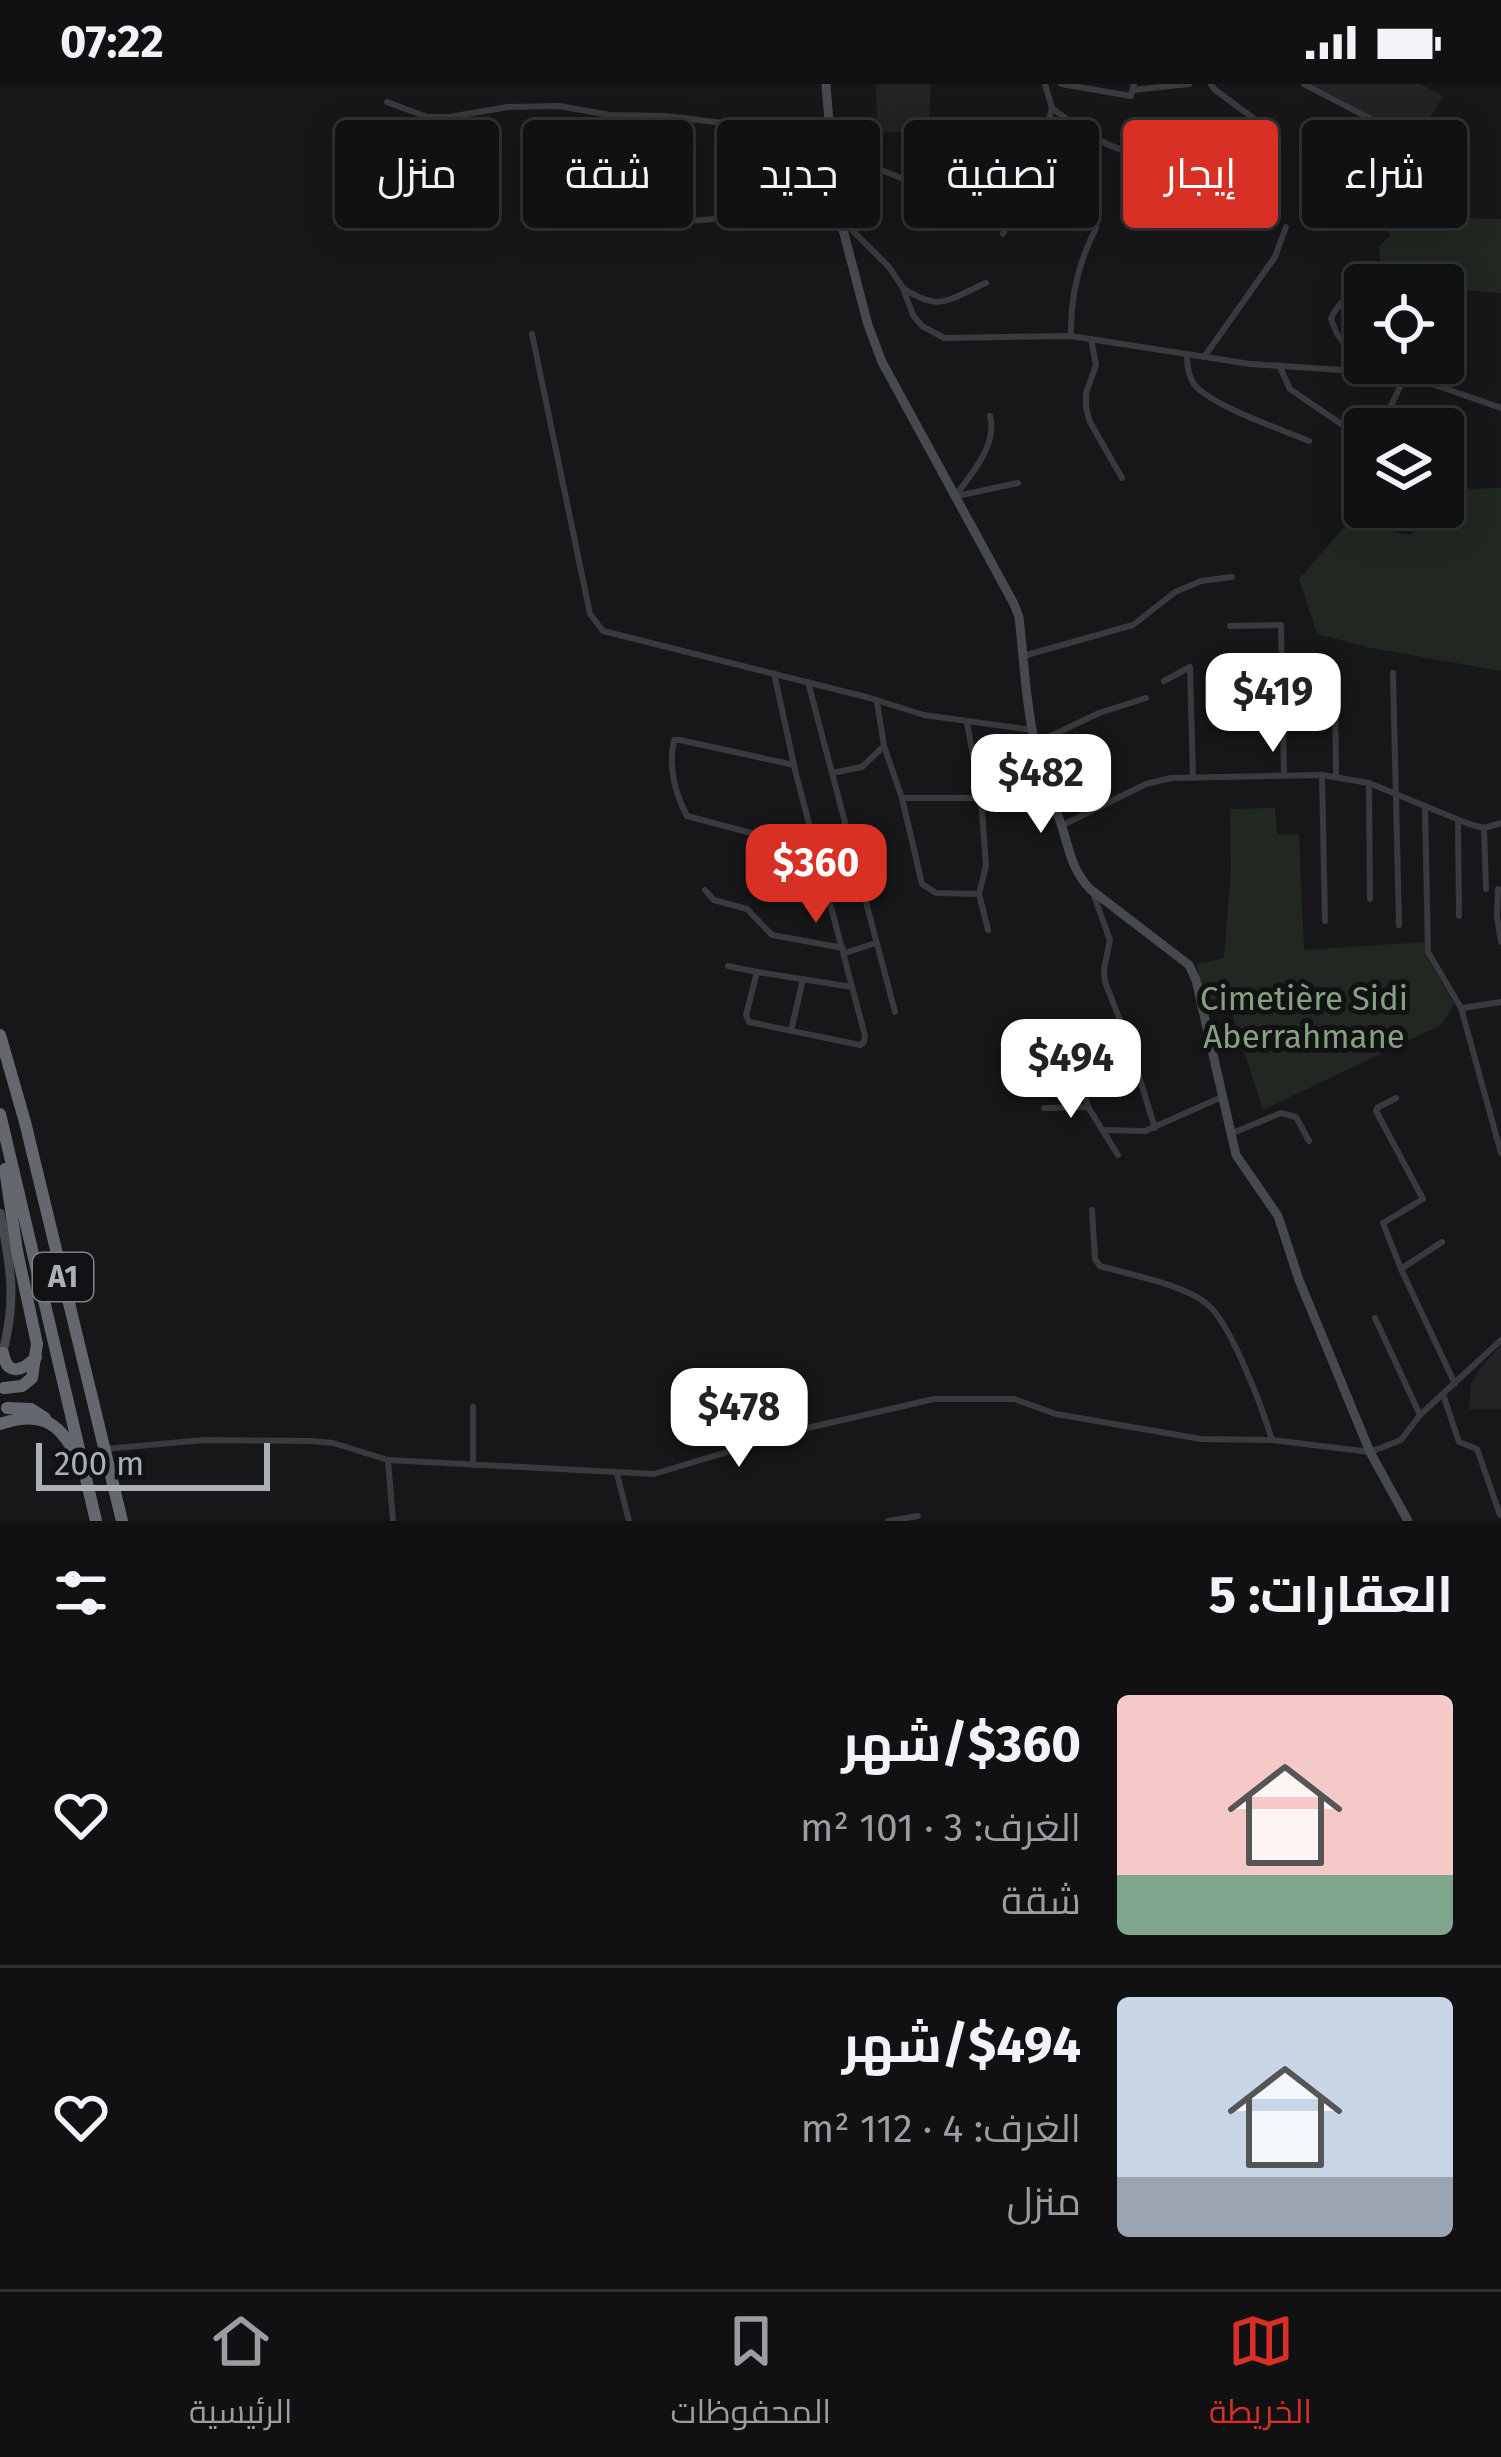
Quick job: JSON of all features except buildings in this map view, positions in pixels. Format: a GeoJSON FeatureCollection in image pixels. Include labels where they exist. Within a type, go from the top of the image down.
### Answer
{"type":"FeatureCollection","features":[{"type":"Feature","properties":{"kind":"highway","name":"A1"},"geometry":{"type":"LineString","coordinates":[[0,1035],[122,1521]]}},
{"type":"Feature","properties":{"kind":"highway","name":"A1"},"geometry":{"type":"LineString","coordinates":[[0,1117],[96,1521]]}},
{"type":"Feature","properties":{"kind":"highway"},"geometry":{"type":"LineString","coordinates":[[0,1117],[17,1251],[37,1356],[32,1378],[22,1386],[1,1386]]}},
{"type":"Feature","properties":{"kind":"highway"},"geometry":{"type":"LineString","coordinates":[[2,1356],[9,1368],[18,1370],[37,1356]]}},
{"type":"Feature","properties":{"kind":"highway"},"geometry":{"type":"LineString","coordinates":[[3,1409],[31,1409],[50,1421],[65,1436],[86,1476]]}},
{"type":"Feature","properties":{"kind":"highway"},"geometry":{"type":"LineString","coordinates":[[0,1424],[24,1418],[50,1421]]}},
{"type":"Feature","properties":{"kind":"street"},"geometry":{"type":"LineString","coordinates":[[826,84],[829,120]]}},
{"type":"Feature","properties":{"kind":"street"},"geometry":{"type":"LineString","coordinates":[[1046,84],[1052,108],[1049,120]]}},
{"type":"Feature","properties":{"kind":"street"},"geometry":{"type":"LineString","coordinates":[[1060,84],[1131,96],[1133,87],[1189,84]]}},
{"type":"Feature","properties":{"kind":"street"},"geometry":{"type":"LineString","coordinates":[[1211,84],[1255,120]]}},
{"type":"Feature","properties":{"kind":"street"},"geometry":{"type":"LineString","coordinates":[[1304,84],[1373,120]]}},
{"type":"Feature","properties":{"kind":"street"},"geometry":{"type":"LineString","coordinates":[[387,102],[427,117],[559,106],[610,115],[717,122]]}},
{"type":"Feature","properties":{"kind":"street"},"geometry":{"type":"LineString","coordinates":[[1052,108],[1123,152]]}},
{"type":"Feature","properties":{"kind":"street"},"geometry":{"type":"LineString","coordinates":[[1004,234],[1016,211],[1024,209],[1093,220],[1096,228],[1086,246],[1070,312],[1070,336]]}},
{"type":"Feature","properties":{"kind":"street"},"geometry":{"type":"LineString","coordinates":[[1204,357],[1275,256],[1286,227]]}},
{"type":"Feature","properties":{"kind":"street"},"geometry":{"type":"LineString","coordinates":[[844,228],[882,362],[1015,604],[1034,744],[1067,854],[1079,878],[1092,890],[1189,965],[1236,1155],[1278,1216],[1299,1280],[1370,1452],[1408,1521]]}},
{"type":"Feature","properties":{"kind":"street"},"geometry":{"type":"LineString","coordinates":[[851,228],[889,267],[922,326],[944,338],[1070,336],[1250,364],[1344,369]]}},
{"type":"Feature","properties":{"kind":"street"},"geometry":{"type":"LineString","coordinates":[[903,288],[927,303],[941,303],[986,283]]}},
{"type":"Feature","properties":{"kind":"street"},"geometry":{"type":"LineString","coordinates":[[1344,300],[1331,319],[1344,343]]}},
{"type":"Feature","properties":{"kind":"street"},"geometry":{"type":"LineString","coordinates":[[532,334],[590,614],[603,632],[924,716],[1033,730]]}},
{"type":"Feature","properties":{"kind":"street"},"geometry":{"type":"LineString","coordinates":[[1091,339],[1096,365],[1086,407],[1122,478]]}},
{"type":"Feature","properties":{"kind":"street"},"geometry":{"type":"LineString","coordinates":[[1187,355],[1187,368],[1199,389],[1234,410],[1309,441]]}},
{"type":"Feature","properties":{"kind":"street"},"geometry":{"type":"LineString","coordinates":[[1279,365],[1290,389],[1344,426]]}},
{"type":"Feature","properties":{"kind":"street"},"geometry":{"type":"LineString","coordinates":[[1393,408],[1401,384]]}},
{"type":"Feature","properties":{"kind":"street"},"geometry":{"type":"LineString","coordinates":[[1431,384],[1501,408]]}},
{"type":"Feature","properties":{"kind":"street"},"geometry":{"type":"LineString","coordinates":[[955,496],[988,444],[994,428],[990,416]]}},
{"type":"Feature","properties":{"kind":"street"},"geometry":{"type":"LineString","coordinates":[[955,496],[1018,483]]}},
{"type":"Feature","properties":{"kind":"street"},"geometry":{"type":"LineString","coordinates":[[1023,656],[1133,625],[1175,592],[1201,581],[1232,577]]}},
{"type":"Feature","properties":{"kind":"street"},"geometry":{"type":"LineString","coordinates":[[1230,626],[1281,626],[1284,776]]}},
{"type":"Feature","properties":{"kind":"street"},"geometry":{"type":"LineString","coordinates":[[1164,681],[1190,667],[1193,778]]}},
{"type":"Feature","properties":{"kind":"street"},"geometry":{"type":"LineString","coordinates":[[757,972],[747,1019],[860,1045],[864,1042],[774,674]]}},
{"type":"Feature","properties":{"kind":"street"},"geometry":{"type":"LineString","coordinates":[[1393,674],[1400,925]]}},
{"type":"Feature","properties":{"kind":"street"},"geometry":{"type":"LineString","coordinates":[[808,682],[895,1012]]}},
{"type":"Feature","properties":{"kind":"street"},"geometry":{"type":"LineString","coordinates":[[1034,744],[1099,713],[1146,698]]}},
{"type":"Feature","properties":{"kind":"street"},"geometry":{"type":"LineString","coordinates":[[1335,699],[1336,776]]}},
{"type":"Feature","properties":{"kind":"street"},"geometry":{"type":"LineString","coordinates":[[877,702],[884,746],[922,884],[936,893],[979,894]]}},
{"type":"Feature","properties":{"kind":"street"},"geometry":{"type":"LineString","coordinates":[[967,723],[981,798],[986,866],[979,894],[988,930]]}},
{"type":"Feature","properties":{"kind":"street"},"geometry":{"type":"LineString","coordinates":[[794,765],[680,740],[674,740],[670,764],[687,816],[814,846]]}},
{"type":"Feature","properties":{"kind":"street"},"geometry":{"type":"LineString","coordinates":[[832,773],[862,767],[884,746]]}},
{"type":"Feature","properties":{"kind":"street"},"geometry":{"type":"LineString","coordinates":[[1322,775],[1325,921]]}},
{"type":"Feature","properties":{"kind":"street"},"geometry":{"type":"LineString","coordinates":[[1062,826],[1146,784],[1171,778],[1322,775],[1369,783],[1484,828],[1501,823]]}},
{"type":"Feature","properties":{"kind":"street"},"geometry":{"type":"LineString","coordinates":[[1369,783],[1370,899]]}},
{"type":"Feature","properties":{"kind":"street"},"geometry":{"type":"LineString","coordinates":[[902,798],[981,798]]}},
{"type":"Feature","properties":{"kind":"street"},"geometry":{"type":"LineString","coordinates":[[1424,807],[1428,952],[1462,1008],[1501,1154]]}},
{"type":"Feature","properties":{"kind":"street"},"geometry":{"type":"LineString","coordinates":[[1458,821],[1459,916]]}},
{"type":"Feature","properties":{"kind":"street"},"geometry":{"type":"LineString","coordinates":[[1484,828],[1486,889]]}},
{"type":"Feature","properties":{"kind":"street"},"geometry":{"type":"LineString","coordinates":[[1498,889],[1501,942]]}},
{"type":"Feature","properties":{"kind":"street"},"geometry":{"type":"LineString","coordinates":[[705,890],[714,899],[747,909],[772,935],[844,951],[876,944]]}},
{"type":"Feature","properties":{"kind":"street"},"geometry":{"type":"LineString","coordinates":[[1092,890],[1110,940],[1106,982],[1155,1128]]}},
{"type":"Feature","properties":{"kind":"street"},"geometry":{"type":"LineString","coordinates":[[728,966],[852,987]]}},
{"type":"Feature","properties":{"kind":"street"},"geometry":{"type":"LineString","coordinates":[[791,1030],[803,979]]}},
{"type":"Feature","properties":{"kind":"street"},"geometry":{"type":"LineString","coordinates":[[1462,1008],[1501,1002]]}},
{"type":"Feature","properties":{"kind":"street"},"geometry":{"type":"LineString","coordinates":[[1079,1067],[1088,1107],[1118,1155]]}},
{"type":"Feature","properties":{"kind":"street"},"geometry":{"type":"LineString","coordinates":[[1102,1130],[1145,1131],[1222,1097]]}},
{"type":"Feature","properties":{"kind":"street"},"geometry":{"type":"LineString","coordinates":[[1396,1098],[1376,1111],[1423,1199],[1383,1223],[1455,1384]]}},
{"type":"Feature","properties":{"kind":"street"},"geometry":{"type":"LineString","coordinates":[[1043,1108],[1088,1107]]}},
{"type":"Feature","properties":{"kind":"street"},"geometry":{"type":"LineString","coordinates":[[1230,1134],[1281,1113],[1296,1117],[1310,1141]]}},
{"type":"Feature","properties":{"kind":"street"},"geometry":{"type":"LineString","coordinates":[[1092,1210],[1095,1259],[1100,1266],[1195,1296],[1218,1316],[1252,1383],[1272,1440]]}},
{"type":"Feature","properties":{"kind":"street"},"geometry":{"type":"LineString","coordinates":[[0,1213],[13,1299],[2,1356]]}},
{"type":"Feature","properties":{"kind":"street"},"geometry":{"type":"LineString","coordinates":[[1401,1268],[1442,1242]]}},
{"type":"Feature","properties":{"kind":"street"},"geometry":{"type":"LineString","coordinates":[[0,1284],[13,1299]]}},
{"type":"Feature","properties":{"kind":"street"},"geometry":{"type":"LineString","coordinates":[[1375,1318],[1420,1415]]}},
{"type":"Feature","properties":{"kind":"street"},"geometry":{"type":"LineString","coordinates":[[105,1448],[204,1440],[312,1441],[333,1442],[388,1460],[654,1474],[803,1430],[956,1397],[1014,1399],[1056,1414],[1201,1439],[1272,1440],[1370,1452],[1401,1440],[1420,1415],[1501,1340]]}},
{"type":"Feature","properties":{"kind":"street"},"geometry":{"type":"LineString","coordinates":[[1,1386],[10,1397],[3,1409]]}},
{"type":"Feature","properties":{"kind":"street"},"geometry":{"type":"LineString","coordinates":[[1443,1394],[1459,1442],[1477,1449],[1500,1515],[1492,1521]]}},
{"type":"Feature","properties":{"kind":"street"},"geometry":{"type":"LineString","coordinates":[[472,1465],[473,1407]]}},
{"type":"Feature","properties":{"kind":"street"},"geometry":{"type":"LineString","coordinates":[[388,1460],[393,1520]]}},
{"type":"Feature","properties":{"kind":"street"},"geometry":{"type":"LineString","coordinates":[[617,1474],[629,1521]]}},
{"type":"Feature","properties":{"kind":"street"},"geometry":{"type":"LineString","coordinates":[[888,1521],[918,1516]]}},
{"type":"Feature","properties":{"kind":"shaded area"},"geometry":{"type":"Polygon","coordinates":[[[931,84],[929,120],[904,120],[904,132],[880,133],[876,86],[931,84]]]}},
{"type":"Feature","properties":{"kind":"shaded area"},"geometry":{"type":"Polygon","coordinates":[[[1312,84],[1420,84],[1443,96],[1428,120],[1379,120],[1312,84]]]}},
{"type":"Feature","properties":{"kind":"shaded area"},"geometry":{"type":"Polygon","coordinates":[[[1501,1345],[1501,1409],[1469,1409],[1471,1384],[1501,1345]]]}},
{"type":"Feature","properties":{"kind":"green space"},"geometry":{"type":"Polygon","coordinates":[[[1467,217],[1501,219],[1501,293],[1464,290],[1464,264],[1382,264],[1379,246],[1390,236],[1387,228],[1467,228],[1467,217]]]}},
{"type":"Feature","properties":{"kind":"green space"},"geometry":{"type":"Polygon","coordinates":[[[1501,488],[1501,671],[1317,634],[1299,579],[1344,528],[1410,535],[1418,528],[1464,528],[1464,489],[1501,488]]]}},
{"type":"Feature","properties":{"kind":"green space","name":"Cimetière Sidi Aberrahmane"},"geometry":{"type":"Polygon","coordinates":[[[1275,808],[1277,835],[1299,834],[1304,950],[1425,942],[1426,956],[1454,1004],[1441,1025],[1263,1110],[1227,999],[1203,1000],[1197,964],[1224,958],[1230,809],[1275,808]]]}}]}
